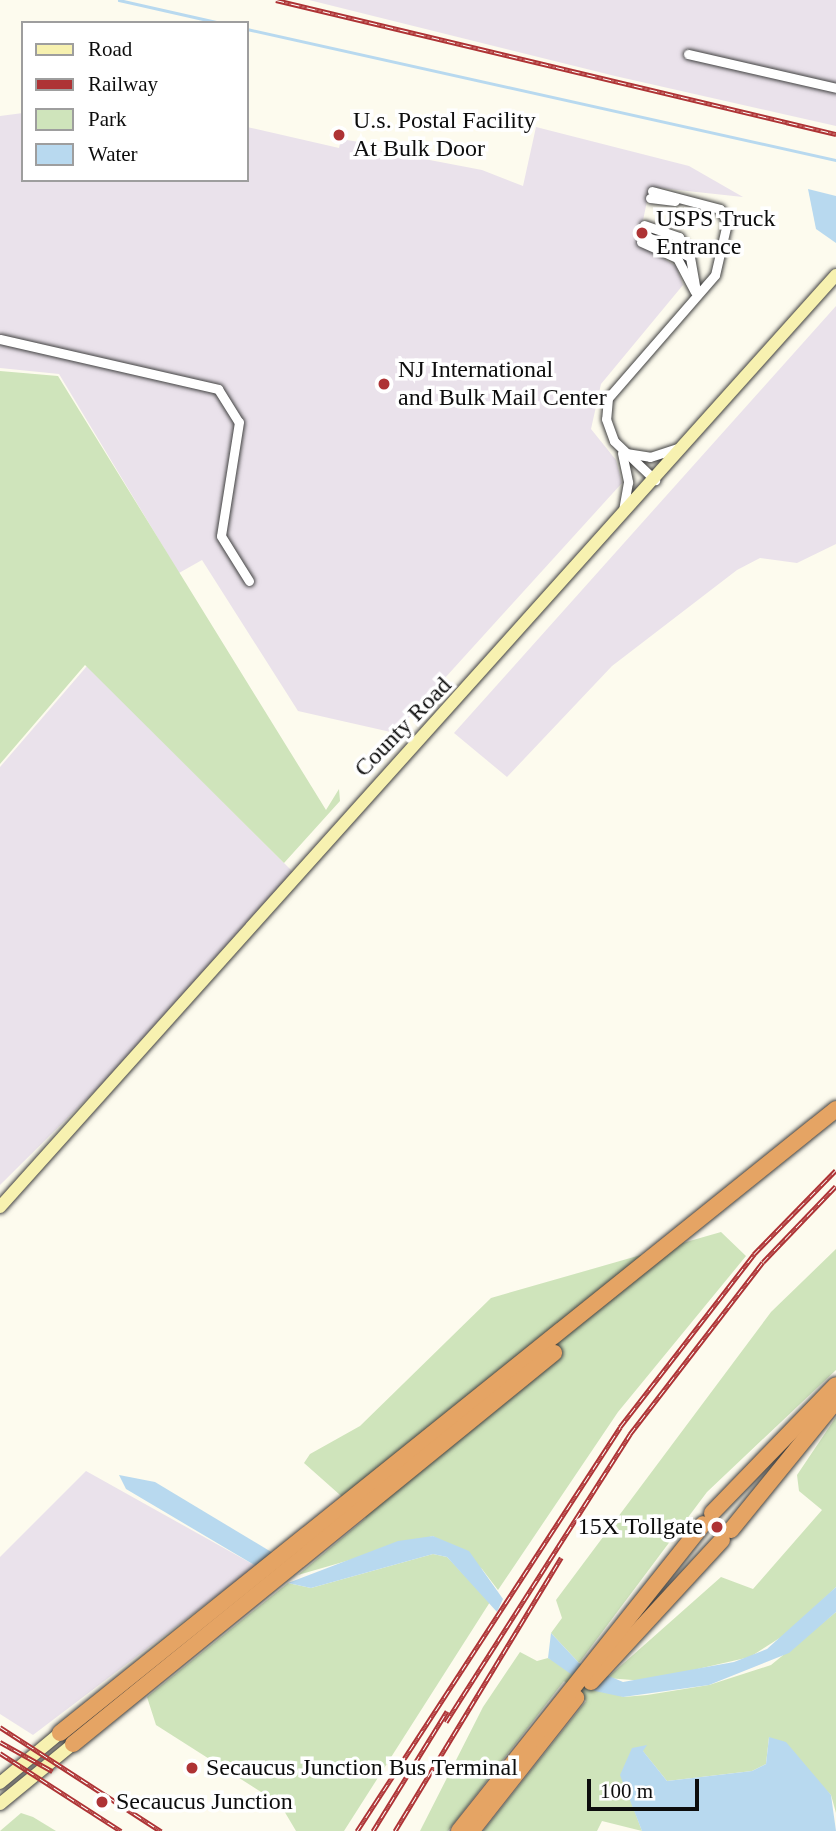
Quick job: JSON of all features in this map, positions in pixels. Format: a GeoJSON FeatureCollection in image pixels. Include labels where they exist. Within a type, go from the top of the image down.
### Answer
{"type":"FeatureCollection","features":[{"type":"Feature","properties":{"kind":"highway"},"geometry":{"type":"LineString","coordinates":[[66,1739],[836,1109]]}},
{"type":"Feature","properties":{"kind":"highway"},"geometry":{"type":"LineString","coordinates":[[66,1739],[836,1123]]}},
{"type":"Feature","properties":{"kind":"highway"},"geometry":{"type":"LineString","coordinates":[[603,1660],[708,1518],[836,1385]]}},
{"type":"Feature","properties":{"kind":"highway"},"geometry":{"type":"LineString","coordinates":[[459,1831],[603,1660],[727,1535],[836,1401]]}},
{"type":"Feature","properties":{"kind":"highway"},"geometry":{"type":"LineString","coordinates":[[474,1828],[571,1696]]}},
{"type":"Feature","properties":{"kind":"main road","name":"County Road"},"geometry":{"type":"LineString","coordinates":[[0,1207],[621,518],[836,275]]}},
{"type":"Feature","properties":{"kind":"main road"},"geometry":{"type":"LineString","coordinates":[[0,1783],[66,1739]]}},
{"type":"Feature","properties":{"kind":"main road"},"geometry":{"type":"LineString","coordinates":[[0,1804],[66,1739]]}},
{"type":"Feature","properties":{"kind":"street"},"geometry":{"type":"LineString","coordinates":[[688,54],[836,88]]}},
{"type":"Feature","properties":{"kind":"street"},"geometry":{"type":"LineString","coordinates":[[651,194],[720,209],[727,218],[715,275],[611,392],[607,428],[621,451],[655,480]]}},
{"type":"Feature","properties":{"kind":"street"},"geometry":{"type":"LineString","coordinates":[[642,234],[690,257],[698,278],[696,294],[677,257],[642,234]]}},
{"type":"Feature","properties":{"kind":"street"},"geometry":{"type":"LineString","coordinates":[[0,339],[218,389],[239,422],[221,536],[249,581]]}},
{"type":"Feature","properties":{"kind":"street"},"geometry":{"type":"LineString","coordinates":[[621,451],[650,457],[688,443]]}},
{"type":"Feature","properties":{"kind":"street"},"geometry":{"type":"LineString","coordinates":[[621,451],[628,487],[621,518]]}},
{"type":"Feature","properties":{"kind":"shaded area"},"geometry":{"type":"Polygon","coordinates":[[[309,0],[836,0],[836,126],[615,76],[309,0]]]}},
{"type":"Feature","properties":{"kind":"shaded area","name":"NJ International and Bulk Mail Center"},"geometry":{"type":"Polygon","coordinates":[[[21,113],[21,182],[248,182],[248,127],[339,148],[341,139],[365,143],[372,149],[482,170],[523,186],[536,127],[689,166],[743,197],[650,187],[638,244],[676,266],[683,285],[601,384],[591,429],[616,460],[622,483],[395,733],[298,711],[202,560],[179,573],[59,374],[0,368],[0,116],[21,113]]]}},
{"type":"Feature","properties":{"kind":"shaded area"},"geometry":{"type":"Polygon","coordinates":[[[836,306],[836,544],[797,563],[760,558],[737,570],[612,666],[507,777],[454,733],[836,306]]]}},
{"type":"Feature","properties":{"kind":"shaded area"},"geometry":{"type":"Polygon","coordinates":[[[87,666],[295,874],[109,1077],[0,1185],[0,767],[87,666]]]}},
{"type":"Feature","properties":{"kind":"shaded area"},"geometry":{"type":"Polygon","coordinates":[[[86,1471],[256,1566],[33,1735],[0,1714],[0,1557],[86,1471]]]}},
{"type":"Feature","properties":{"kind":"green space"},"geometry":{"type":"Polygon","coordinates":[[[0,371],[58,376],[326,810],[339,789],[340,801],[284,863],[85,665],[0,764],[0,371]]]}},
{"type":"Feature","properties":{"kind":"green space"},"geometry":{"type":"Polygon","coordinates":[[[721,1232],[746,1256],[618,1412],[498,1590],[482,1569],[433,1536],[298,1575],[366,1518],[304,1463],[310,1454],[360,1426],[491,1298],[721,1232]]]}},
{"type":"Feature","properties":{"kind":"green space"},"geometry":{"type":"Polygon","coordinates":[[[836,1249],[836,1370],[707,1492],[579,1663],[551,1633],[562,1618],[556,1600],[771,1312],[836,1249]]]}},
{"type":"Feature","properties":{"kind":"green space"},"geometry":{"type":"Polygon","coordinates":[[[836,1417],[836,1587],[789,1632],[750,1657],[645,1681],[607,1678],[721,1577],[753,1589],[822,1510],[799,1491],[797,1475],[836,1417]]]}},
{"type":"Feature","properties":{"kind":"green space"},"geometry":{"type":"Polygon","coordinates":[[[433,1554],[447,1557],[490,1602],[344,1831],[296,1831],[280,1804],[156,1725],[147,1697],[288,1583],[311,1588],[433,1554]]]}},
{"type":"Feature","properties":{"kind":"green space"},"geometry":{"type":"Polygon","coordinates":[[[836,1612],[836,1813],[831,1795],[769,1737],[766,1764],[752,1771],[667,1781],[642,1750],[621,1775],[642,1831],[602,1821],[597,1831],[483,1831],[586,1701],[564,1681],[448,1831],[420,1831],[483,1707],[520,1652],[537,1661],[548,1658],[623,1697],[647,1695],[709,1685],[771,1665],[836,1612]]]}},
{"type":"Feature","properties":{"kind":"green space"},"geometry":{"type":"Polygon","coordinates":[[[21,1813],[33,1817],[56,1831],[0,1831],[21,1813]]]}},
{"type":"Feature","properties":{"kind":"water"},"geometry":{"type":"Polygon","coordinates":[[[808,189],[836,196],[836,243],[816,229],[808,189]]]}},
{"type":"Feature","properties":{"kind":"water"},"geometry":{"type":"Polygon","coordinates":[[[119,1475],[155,1482],[273,1553],[256,1566],[126,1489],[119,1475]]]}},
{"type":"Feature","properties":{"kind":"water"},"geometry":{"type":"Polygon","coordinates":[[[433,1536],[469,1551],[503,1599],[497,1612],[447,1557],[433,1554],[311,1588],[288,1583],[398,1541],[433,1536]]]}},
{"type":"Feature","properties":{"kind":"water"},"geometry":{"type":"Polygon","coordinates":[[[836,1587],[836,1612],[789,1653],[709,1685],[623,1697],[595,1691],[548,1658],[551,1633],[579,1663],[623,1682],[734,1662],[767,1649],[836,1587]]]}},
{"type":"Feature","properties":{"kind":"water"},"geometry":{"type":"Polygon","coordinates":[[[769,1737],[786,1742],[831,1795],[836,1831],[642,1831],[620,1775],[632,1748],[647,1745],[643,1751],[667,1781],[752,1771],[766,1764],[769,1737]]]}},
{"type":"Feature","properties":{"kind":"waterway"},"geometry":{"type":"LineString","coordinates":[[119,0],[212,21]]}},
{"type":"Feature","properties":{"kind":"waterway"},"geometry":{"type":"LineString","coordinates":[[248,29],[836,160]]}},
{"type":"Feature","properties":{"kind":"railway"},"geometry":{"type":"LineString","coordinates":[[276,0],[836,134]]}},
{"type":"Feature","properties":{"kind":"railway"},"geometry":{"type":"LineString","coordinates":[[357,1831],[620,1427],[754,1254],[836,1170]]}},
{"type":"Feature","properties":{"kind":"railway"},"geometry":{"type":"LineString","coordinates":[[446,1722],[630,1434],[763,1262],[836,1186]]}},
{"type":"Feature","properties":{"kind":"railway"},"geometry":{"type":"LineString","coordinates":[[395,1831],[561,1558]]}},
{"type":"Feature","properties":{"kind":"railway"},"geometry":{"type":"LineString","coordinates":[[373,1831],[447,1711]]}},
{"type":"Feature","properties":{"kind":"railway"},"geometry":{"type":"LineString","coordinates":[[0,1727],[161,1831]]}},
{"type":"Feature","properties":{"kind":"railway"},"geometry":{"type":"LineString","coordinates":[[0,1742],[52,1771]]}},
{"type":"Feature","properties":{"kind":"railway"},"geometry":{"type":"LineString","coordinates":[[0,1753],[121,1831]]}},
{"type":"Feature","properties":{"kind":"place","name":"U.s. Postal Facility At Bulk Door"},"geometry":{"type":"Point","coordinates":[339,135]}},
{"type":"Feature","properties":{"kind":"place","name":"USPS Truck Entrance"},"geometry":{"type":"Point","coordinates":[642,233]}},
{"type":"Feature","properties":{"kind":"place","name":"NJ International and Bulk Mail Center"},"geometry":{"type":"Point","coordinates":[384,384]}},
{"type":"Feature","properties":{"kind":"place","name":"15X Tollgate"},"geometry":{"type":"Point","coordinates":[717,1527]}},
{"type":"Feature","properties":{"kind":"place","name":"Secaucus Junction Bus Terminal"},"geometry":{"type":"Point","coordinates":[192,1768]}},
{"type":"Feature","properties":{"kind":"place","name":"Secaucus Junction"},"geometry":{"type":"Point","coordinates":[102,1802]}}]}
